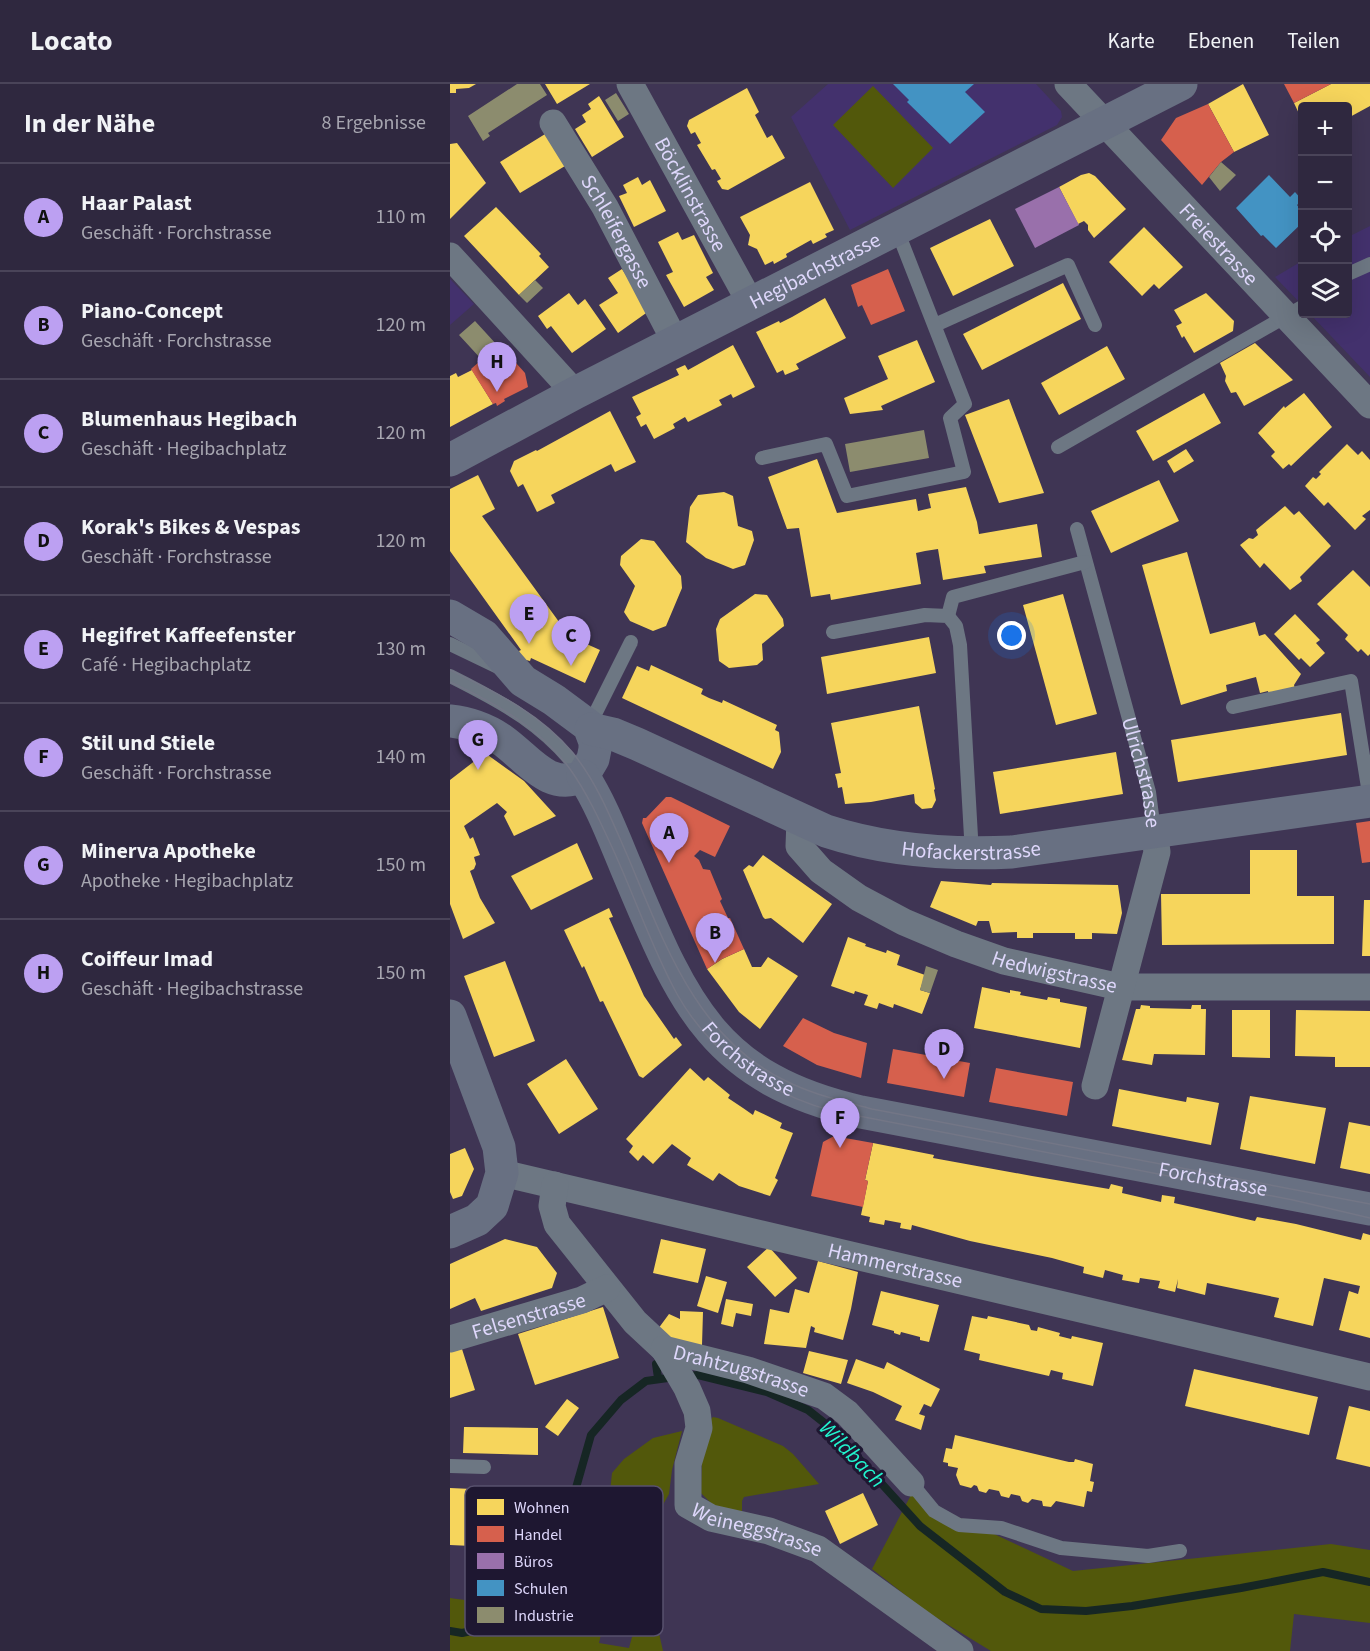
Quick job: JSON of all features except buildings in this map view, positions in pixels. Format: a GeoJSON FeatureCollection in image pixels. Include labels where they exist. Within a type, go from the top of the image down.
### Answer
{"type":"FeatureCollection","features":[{"type":"Feature","properties":{"kind":"main road","name":"Hegibachstrasse"},"geometry":{"type":"LineString","coordinates":[[450,460],[575,393],[1181,84]]}},
{"type":"Feature","properties":{"kind":"main road"},"geometry":{"type":"LineString","coordinates":[[450,616],[484,636],[523,681],[554,700],[590,728],[594,742],[593,759],[582,776],[562,781],[550,778],[502,740],[455,719]]}},
{"type":"Feature","properties":{"kind":"main road","name":"Hofackerstrasse"},"geometry":{"type":"LineString","coordinates":[[590,728],[629,740],[800,820],[852,839],[896,848],[972,854],[1022,851],[1370,800]]}},
{"type":"Feature","properties":{"kind":"main road","name":"Forchstrasse"},"geometry":{"type":"LineString","coordinates":[[582,776],[604,816],[682,992],[718,1039],[772,1081],[806,1096],[861,1112],[1370,1209]]}},
{"type":"Feature","properties":{"kind":"main road"},"geometry":{"type":"LineString","coordinates":[[450,1016],[499,1147],[502,1173],[492,1206],[477,1220],[450,1232]]}},
{"type":"Feature","properties":{"kind":"street","name":"Böcklinstrasse"},"geometry":{"type":"LineString","coordinates":[[630,84],[752,304]]}},
{"type":"Feature","properties":{"kind":"street","name":"Freiestrasse"},"geometry":{"type":"LineString","coordinates":[[1068,84],[1295,312],[1370,405]]}},
{"type":"Feature","properties":{"kind":"street","name":"Schleifergasse"},"geometry":{"type":"LineString","coordinates":[[553,123],[605,207],[676,343]]}},
{"type":"Feature","properties":{"kind":"street"},"geometry":{"type":"LineString","coordinates":[[450,256],[575,393]]}},
{"type":"Feature","properties":{"kind":"street","name":"Hedwigstrasse"},"geometry":{"type":"LineString","coordinates":[[800,820],[799,846],[820,871],[859,898],[904,922],[1004,961],[1120,987],[1370,987]]}},
{"type":"Feature","properties":{"kind":"street","name":"Ulrichstrasse"},"geometry":{"type":"LineString","coordinates":[[1095,1086],[1157,852],[1154,831]]}},
{"type":"Feature","properties":{"kind":"street","name":"Hammerstrasse"},"geometry":{"type":"LineString","coordinates":[[502,1173],[1370,1377]]}},
{"type":"Feature","properties":{"kind":"street","name":"Drahtzugstrasse"},"geometry":{"type":"LineString","coordinates":[[555,1185],[552,1206],[557,1224],[635,1322],[668,1355],[748,1370],[824,1396],[847,1413],[911,1482]]}},
{"type":"Feature","properties":{"kind":"street","name":"Felsenstrasse"},"geometry":{"type":"LineString","coordinates":[[450,1339],[582,1300],[607,1288]]}},
{"type":"Feature","properties":{"kind":"street","name":"Weineggstrasse"},"geometry":{"type":"LineString","coordinates":[[668,1355],[697,1411],[699,1428],[688,1464],[688,1505],[711,1518],[769,1531],[818,1549],[960,1651]]}},
{"type":"Feature","properties":{"kind":"lane"},"geometry":{"type":"LineString","coordinates":[[762,458],[826,444],[846,496],[964,472],[950,418],[965,404],[897,230]]}},
{"type":"Feature","properties":{"kind":"lane"},"geometry":{"type":"LineString","coordinates":[[1352,272],[1370,264]]}},
{"type":"Feature","properties":{"kind":"lane"},"geometry":{"type":"LineString","coordinates":[[935,325],[1068,265],[1095,325]]}},
{"type":"Feature","properties":{"kind":"lane"},"geometry":{"type":"LineString","coordinates":[[1058,447],[1295,312]]}},
{"type":"Feature","properties":{"kind":"lane","name":"Ulrichstrasse"},"geometry":{"type":"LineString","coordinates":[[1077,529],[1149,792],[1154,831]]}},
{"type":"Feature","properties":{"kind":"lane"},"geometry":{"type":"LineString","coordinates":[[948,616],[953,597],[1085,562]]}},
{"type":"Feature","properties":{"kind":"lane"},"geometry":{"type":"LineString","coordinates":[[833,632],[925,615],[948,616],[956,626],[960,645],[972,854]]}},
{"type":"Feature","properties":{"kind":"lane"},"geometry":{"type":"LineString","coordinates":[[590,728],[631,642]]}},
{"type":"Feature","properties":{"kind":"lane"},"geometry":{"type":"LineString","coordinates":[[450,644],[491,665],[515,673]]}},
{"type":"Feature","properties":{"kind":"lane","name":"Forchstrasse"},"geometry":{"type":"LineString","coordinates":[[450,676],[503,703],[533,723],[559,747],[582,776]]}},
{"type":"Feature","properties":{"kind":"lane"},"geometry":{"type":"LineString","coordinates":[[1233,707],[1351,681],[1370,800]]}},
{"type":"Feature","properties":{"kind":"lane"},"geometry":{"type":"LineString","coordinates":[[450,1466],[484,1467]]}},
{"type":"Feature","properties":{"kind":"lane","name":"Drahtzugstrasse"},"geometry":{"type":"LineString","coordinates":[[911,1482],[934,1511],[959,1524],[1001,1528],[1061,1548],[1134,1556],[1180,1551]]}},
{"type":"Feature","properties":{"kind":"shaded area"},"geometry":{"type":"Polygon","coordinates":[[[828,84],[1036,84],[1061,111],[1062,117],[1057,125],[850,230],[791,117],[828,84]]]}},
{"type":"Feature","properties":{"kind":"shaded area"},"geometry":{"type":"Polygon","coordinates":[[[1370,226],[1370,377],[1314,318],[1352,318],[1352,235],[1370,226]]]}},
{"type":"Feature","properties":{"kind":"shaded area"},"geometry":{"type":"Polygon","coordinates":[[[1298,263],[1298,301],[1275,277],[1298,263]]]}},
{"type":"Feature","properties":{"kind":"shaded area"},"geometry":{"type":"Polygon","coordinates":[[[450,279],[474,304],[450,325],[450,279]]]}},
{"type":"Feature","properties":{"kind":"green space"},"geometry":{"type":"Polygon","coordinates":[[[873,86],[933,148],[893,188],[833,125],[873,86]]]}},
{"type":"Feature","properties":{"kind":"green space"},"geometry":{"type":"Polygon","coordinates":[[[713,1417],[783,1446],[819,1484],[744,1497],[742,1513],[713,1505],[701,1493],[702,1454],[710,1420],[713,1417]]]}},
{"type":"Feature","properties":{"kind":"green space"},"geometry":{"type":"Polygon","coordinates":[[[682,1431],[672,1470],[669,1494],[663,1505],[663,1486],[611,1486],[612,1473],[624,1459],[653,1438],[682,1431]]]}},
{"type":"Feature","properties":{"kind":"green space"},"geometry":{"type":"Polygon","coordinates":[[[911,1495],[1073,1571],[1331,1544],[1370,1550],[1370,1623],[1294,1614],[1290,1651],[991,1651],[927,1612],[872,1569],[911,1495]]]}},
{"type":"Feature","properties":{"kind":"green space"},"geometry":{"type":"Polygon","coordinates":[[[450,1598],[465,1600],[465,1636],[601,1636],[599,1643],[629,1648],[633,1636],[660,1636],[663,1651],[450,1651],[450,1598]]]}},
{"type":"Feature","properties":{"kind":"waterway"},"geometry":{"type":"LineString","coordinates":[[656,1364],[658,1378]]}},
{"type":"Feature","properties":{"kind":"waterway","name":"Wildbach"},"geometry":{"type":"LineString","coordinates":[[687,1376],[698,1375],[767,1392],[808,1410],[832,1429],[920,1526],[1005,1592],[1041,1609],[1086,1611],[1132,1606],[1323,1572],[1370,1582]]}},
{"type":"Feature","properties":{"kind":"waterway","name":"Wildbach"},"geometry":{"type":"LineString","coordinates":[[577,1486],[591,1435],[621,1400],[646,1381],[675,1377]]}},
{"type":"Feature","properties":{"kind":"waterway","name":"Wildbach"},"geometry":{"type":"LineString","coordinates":[[450,1631],[465,1632]]}},
{"type":"Feature","properties":{"kind":"tram line"},"geometry":{"type":"LineString","coordinates":[[450,670],[500,695],[531,715],[546,726],[573,753],[590,777],[604,803],[655,922],[687,985],[706,1014],[728,1040],[755,1063],[786,1081],[818,1094],[872,1109],[1370,1204]]}},
{"type":"Feature","properties":{"kind":"tram line"},"geometry":{"type":"LineString","coordinates":[[450,682],[516,718],[545,741],[570,769],[602,826],[677,994],[706,1035],[743,1068],[764,1082],[809,1104],[833,1111],[1293,1200],[1370,1218]]}},
{"type":"Feature","properties":{"kind":"place","name":"Coiffeur Imad"},"geometry":{"type":"Point","coordinates":[497,392]}},
{"type":"Feature","properties":{"kind":"place","name":"Hegifret Kaffeefenster"},"geometry":{"type":"Point","coordinates":[529,644]}},
{"type":"Feature","properties":{"kind":"place","name":"Blumenhaus Hegibach"},"geometry":{"type":"Point","coordinates":[571,666]}},
{"type":"Feature","properties":{"kind":"place","name":"Minerva Apotheke"},"geometry":{"type":"Point","coordinates":[478,770]}},
{"type":"Feature","properties":{"kind":"place","name":"Haar Palast"},"geometry":{"type":"Point","coordinates":[669,863]}},
{"type":"Feature","properties":{"kind":"place","name":"Piano-Concept"},"geometry":{"type":"Point","coordinates":[715,963]}},
{"type":"Feature","properties":{"kind":"place","name":"Korak's Bikes & Vespas"},"geometry":{"type":"Point","coordinates":[944,1079]}},
{"type":"Feature","properties":{"kind":"place","name":"Stil und Stiele"},"geometry":{"type":"Point","coordinates":[840,1148]}}]}
